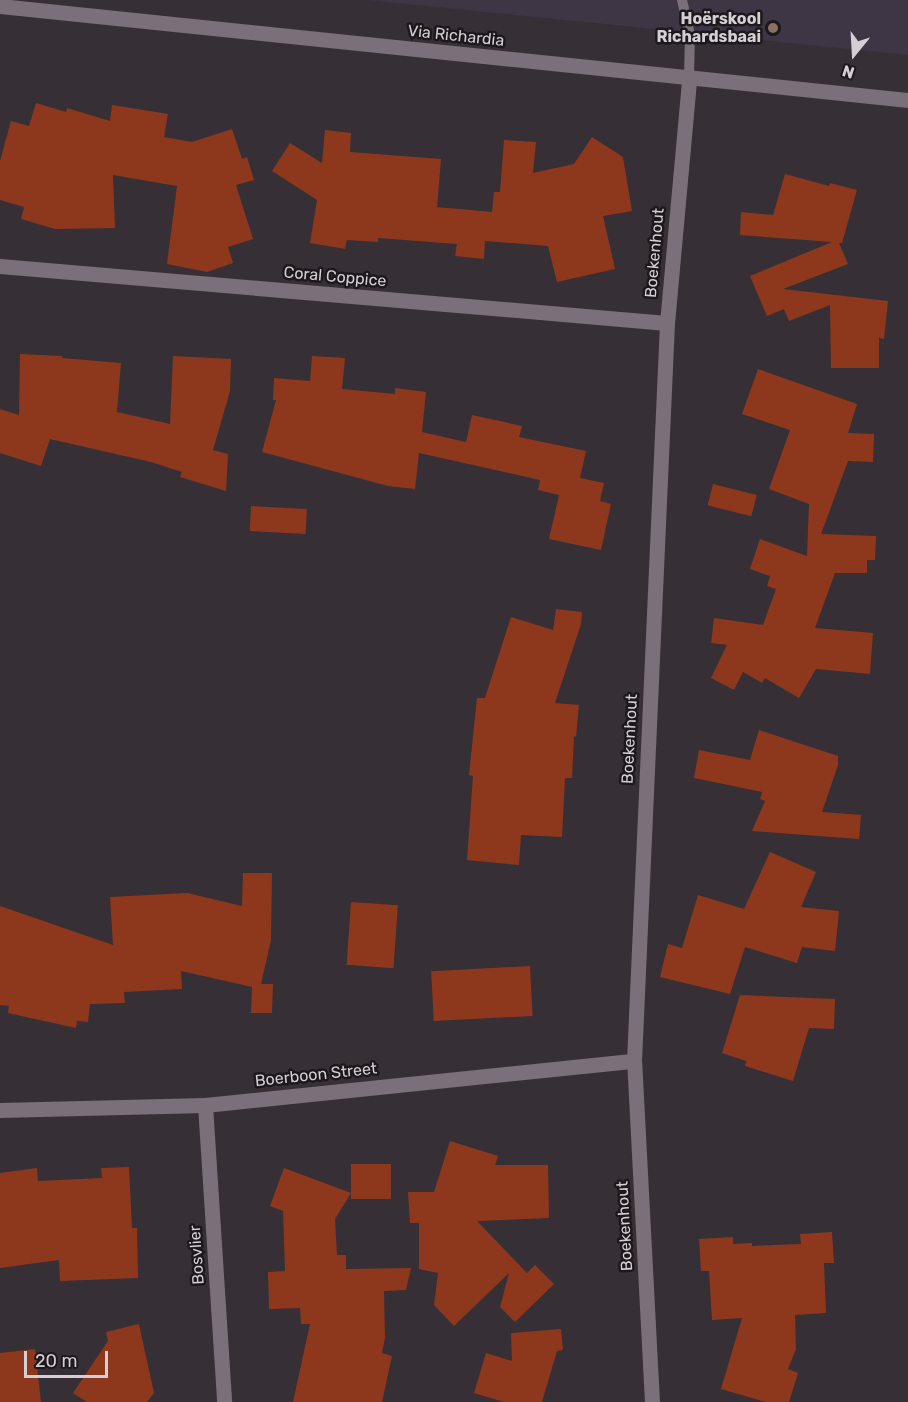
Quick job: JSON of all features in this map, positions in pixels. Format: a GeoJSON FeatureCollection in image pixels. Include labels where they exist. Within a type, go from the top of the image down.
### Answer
{"type":"FeatureCollection","features":[{"type":"Feature","properties":{"kind":"street","name":"Via Richardia"},"geometry":{"type":"LineString","coordinates":[[0,6],[21,4],[689,79],[908,100]]}},
{"type":"Feature","properties":{"kind":"street","name":"Boekenhout"},"geometry":{"type":"LineString","coordinates":[[652,1402],[634,1061],[667,323],[689,79]]}},
{"type":"Feature","properties":{"kind":"street","name":"Coral Coppice"},"geometry":{"type":"LineString","coordinates":[[0,266],[667,323]]}},
{"type":"Feature","properties":{"kind":"street","name":"Boerboon Street"},"geometry":{"type":"LineString","coordinates":[[0,1110],[205,1105],[634,1061]]}},
{"type":"Feature","properties":{"kind":"street","name":"Bosvlier"},"geometry":{"type":"LineString","coordinates":[[205,1105],[224,1402]]}},
{"type":"Feature","properties":{"kind":"lane"},"geometry":{"type":"LineString","coordinates":[[682,0],[690,34],[689,79]]}},
{"type":"Feature","properties":{"kind":"shaded area","name":"Hoërskool Richardsbaai"},"geometry":{"type":"Polygon","coordinates":[[[368,0],[908,0],[908,55],[368,0]]]}},
{"type":"Feature","properties":{"kind":"building"},"geometry":{"type":"Polygon","coordinates":[[[36,103],[66,112],[67,108],[110,121],[112,105],[168,114],[164,137],[192,142],[232,129],[242,159],[247,157],[254,180],[236,185],[253,239],[228,247],[233,263],[207,272],[167,264],[177,186],[113,175],[115,228],[55,229],[21,219],[24,207],[0,200],[0,161],[11,121],[29,126],[36,103]]]}},
{"type":"Feature","properties":{"kind":"building"},"geometry":{"type":"Polygon","coordinates":[[[325,130],[351,133],[350,152],[441,159],[437,207],[492,212],[494,192],[500,192],[504,140],[536,142],[533,173],[574,164],[592,137],[623,157],[632,211],[603,216],[615,269],[557,282],[548,246],[485,241],[484,259],[455,256],[457,244],[378,238],[378,242],[347,240],[345,249],[310,243],[317,200],[272,171],[290,143],[322,163],[325,130]]]}},
{"type":"Feature","properties":{"kind":"building"},"geometry":{"type":"Polygon","coordinates":[[[785,174],[829,186],[830,183],[857,190],[842,243],[839,243],[848,264],[783,289],[888,301],[884,339],[879,338],[879,368],[831,368],[830,305],[789,321],[784,309],[767,316],[750,276],[832,242],[740,235],[741,212],[773,215],[785,174]]]}},
{"type":"Feature","properties":{"kind":"building"},"geometry":{"type":"Polygon","coordinates":[[[20,354],[121,363],[117,412],[170,424],[173,356],[231,359],[230,391],[213,450],[228,454],[226,491],[180,477],[182,472],[151,462],[50,439],[41,466],[0,453],[0,409],[19,415],[20,354]]]}},
{"type":"Feature","properties":{"kind":"building"},"geometry":{"type":"Polygon","coordinates":[[[312,356],[345,358],[342,389],[395,394],[395,388],[426,392],[422,432],[466,442],[472,415],[522,426],[519,437],[586,451],[580,478],[604,483],[600,501],[611,504],[601,550],[549,539],[559,495],[538,490],[540,480],[419,453],[415,489],[388,486],[262,452],[276,400],[273,400],[274,378],[310,381],[312,356]]]}},
{"type":"Feature","properties":{"kind":"building"},"geometry":{"type":"Polygon","coordinates":[[[758,369],[857,404],[848,433],[874,434],[873,462],[848,461],[821,534],[876,536],[875,560],[867,560],[867,573],[835,573],[815,628],[873,633],[870,674],[816,669],[799,698],[765,678],[762,683],[743,672],[734,690],[711,678],[727,645],[711,643],[714,618],[763,625],[776,589],[767,586],[770,576],[750,569],[760,539],[807,556],[809,504],[769,489],[790,430],[742,414],[758,369]]]}},
{"type":"Feature","properties":{"kind":"building"},"geometry":{"type":"Polygon","coordinates":[[[713,484],[757,495],[751,516],[708,505],[713,484]]]}},
{"type":"Feature","properties":{"kind":"building"},"geometry":{"type":"Polygon","coordinates":[[[251,506],[307,509],[306,534],[250,531],[251,506]]]}},
{"type":"Feature","properties":{"kind":"building"},"geometry":{"type":"Polygon","coordinates":[[[556,609],[582,612],[581,624],[555,703],[579,705],[576,737],[574,736],[572,778],[565,778],[562,837],[521,835],[519,865],[467,860],[473,776],[469,775],[477,698],[485,698],[511,617],[553,630],[556,609]]]}},
{"type":"Feature","properties":{"kind":"building"},"geometry":{"type":"Polygon","coordinates":[[[759,730],[838,756],[838,765],[822,812],[861,815],[859,839],[752,831],[765,801],[760,799],[762,792],[694,778],[699,750],[750,760],[759,730]]]}},
{"type":"Feature","properties":{"kind":"building"},"geometry":{"type":"Polygon","coordinates":[[[770,852],[816,872],[801,907],[839,911],[835,951],[802,947],[797,963],[745,947],[730,994],[660,977],[668,944],[682,948],[698,895],[744,909],[770,852]]]}},
{"type":"Feature","properties":{"kind":"building"},"geometry":{"type":"Polygon","coordinates":[[[243,873],[272,873],[271,940],[261,984],[273,984],[272,1013],[251,1013],[252,987],[181,971],[182,989],[124,992],[125,1003],[90,1004],[88,1022],[77,1021],[76,1028],[8,1013],[9,1006],[0,1005],[0,906],[113,945],[110,897],[187,893],[242,906],[243,873]]]}},
{"type":"Feature","properties":{"kind":"building"},"geometry":{"type":"Polygon","coordinates":[[[351,902],[398,905],[393,968],[347,965],[351,902]]]}},
{"type":"Feature","properties":{"kind":"building"},"geometry":{"type":"Polygon","coordinates":[[[530,966],[533,1016],[434,1021],[431,971],[530,966]]]}},
{"type":"Feature","properties":{"kind":"building"},"geometry":{"type":"Polygon","coordinates":[[[740,995],[835,999],[834,1029],[809,1028],[793,1081],[745,1066],[746,1061],[722,1053],[740,995]]]}},
{"type":"Feature","properties":{"kind":"building"},"geometry":{"type":"Polygon","coordinates":[[[450,1141],[498,1156],[495,1165],[548,1165],[549,1218],[477,1221],[527,1273],[535,1265],[554,1284],[515,1322],[500,1307],[509,1273],[454,1326],[434,1305],[438,1273],[419,1269],[419,1223],[410,1223],[408,1192],[434,1192],[450,1141]]]}},
{"type":"Feature","properties":{"kind":"building"},"geometry":{"type":"Polygon","coordinates":[[[351,1164],[391,1164],[391,1199],[351,1199],[351,1164]]]}},
{"type":"Feature","properties":{"kind":"building"},"geometry":{"type":"Polygon","coordinates":[[[129,1167],[132,1228],[137,1228],[138,1278],[60,1281],[59,1260],[0,1268],[0,1173],[37,1168],[38,1181],[102,1178],[101,1168],[129,1167]]]}},
{"type":"Feature","properties":{"kind":"building"},"geometry":{"type":"Polygon","coordinates":[[[284,1168],[351,1193],[335,1219],[337,1255],[346,1255],[346,1269],[411,1268],[406,1290],[384,1291],[385,1338],[382,1353],[392,1356],[382,1402],[293,1402],[310,1324],[301,1324],[300,1308],[269,1309],[268,1272],[285,1271],[283,1211],[270,1206],[284,1168]]]}},
{"type":"Feature","properties":{"kind":"building"},"geometry":{"type":"Polygon","coordinates":[[[832,1232],[834,1263],[824,1263],[826,1313],[795,1315],[796,1349],[788,1369],[798,1373],[789,1402],[766,1402],[721,1389],[742,1318],[712,1320],[709,1271],[701,1271],[699,1239],[733,1237],[733,1244],[752,1243],[752,1246],[801,1244],[800,1234],[832,1232]]]}},
{"type":"Feature","properties":{"kind":"building"},"geometry":{"type":"Polygon","coordinates":[[[139,1324],[154,1393],[147,1402],[87,1402],[73,1393],[108,1341],[106,1332],[139,1324]]]}},
{"type":"Feature","properties":{"kind":"building"},"geometry":{"type":"Polygon","coordinates":[[[561,1329],[563,1350],[557,1351],[542,1402],[504,1402],[474,1393],[486,1353],[512,1361],[511,1333],[561,1329]]]}},
{"type":"Feature","properties":{"kind":"building"},"geometry":{"type":"Polygon","coordinates":[[[35,1349],[41,1402],[0,1402],[0,1353],[35,1349]]]}},
{"type":"Feature","properties":{"kind":"place","name":"Hoërskool Richardsbaai"},"geometry":{"type":"Point","coordinates":[773,28]}}]}
